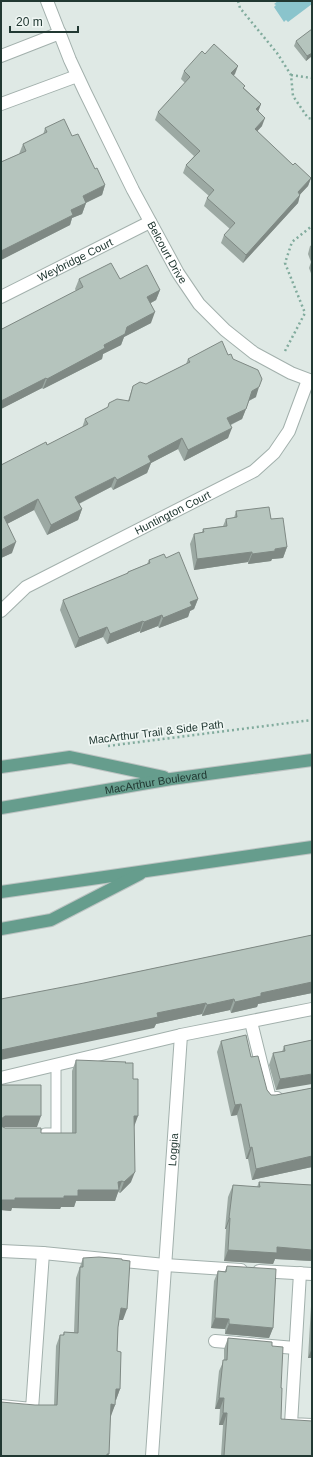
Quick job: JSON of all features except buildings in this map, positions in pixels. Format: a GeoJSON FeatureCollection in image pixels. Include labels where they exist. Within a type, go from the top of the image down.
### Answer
{"type":"FeatureCollection","features":[{"type":"Feature","properties":{"kind":"main road"},"geometry":{"type":"LineString","coordinates":[[1,767],[70,757],[171,779]]}},
{"type":"Feature","properties":{"kind":"main road","name":"MacArthur Boulevard"},"geometry":{"type":"LineString","coordinates":[[1,808],[171,779],[312,760]]}},
{"type":"Feature","properties":{"kind":"main road"},"geometry":{"type":"LineString","coordinates":[[1,892],[312,847]]}},
{"type":"Feature","properties":{"kind":"main road"},"geometry":{"type":"LineString","coordinates":[[1,929],[50,920],[149,870]]}},
{"type":"Feature","properties":{"kind":"street","name":"Belcourt Drive"},"geometry":{"type":"LineString","coordinates":[[47,1],[77,76],[150,222],[178,274],[199,304],[225,330],[254,353],[291,373],[310,381]]}},
{"type":"Feature","properties":{"kind":"street"},"geometry":{"type":"LineString","coordinates":[[1,56],[60,34]]}},
{"type":"Feature","properties":{"kind":"street"},"geometry":{"type":"LineString","coordinates":[[1,104],[77,76]]}},
{"type":"Feature","properties":{"kind":"street","name":"Weybridge Court"},"geometry":{"type":"LineString","coordinates":[[1,298],[150,222]]}},
{"type":"Feature","properties":{"kind":"street","name":"Huntington Court"},"geometry":{"type":"LineString","coordinates":[[1,611],[26,587],[254,471],[274,453],[289,431],[310,381]]}},
{"type":"Feature","properties":{"kind":"street"},"geometry":{"type":"LineString","coordinates":[[1,1078],[181,1035],[312,1009]]}},
{"type":"Feature","properties":{"kind":"street"},"geometry":{"type":"LineString","coordinates":[[251,1022],[270,1099],[291,1095]]}},
{"type":"Feature","properties":{"kind":"street","name":"Loggia"},"geometry":{"type":"LineString","coordinates":[[152,1456],[181,1035]]}},
{"type":"Feature","properties":{"kind":"street"},"geometry":{"type":"LineString","coordinates":[[1,1251],[43,1253],[165,1265],[306,1274],[296,1348],[291,1424],[312,1425]]}},
{"type":"Feature","properties":{"kind":"street"},"geometry":{"type":"LineString","coordinates":[[1,1406],[32,1409],[43,1253]]}},
{"type":"Feature","properties":{"kind":"street"},"geometry":{"type":"LineString","coordinates":[[215,1341],[296,1348]]}},
{"type":"Feature","properties":{"kind":"lane"},"geometry":{"type":"LineString","coordinates":[[32,1133],[56,1133],[56,1065]]}},
{"type":"Feature","properties":{"kind":"path"},"geometry":{"type":"LineString","coordinates":[[238,1],[240,8],[277,53],[291,75],[292,96],[308,118],[312,119]]}},
{"type":"Feature","properties":{"kind":"path"},"geometry":{"type":"LineString","coordinates":[[291,75],[312,78]]}},
{"type":"Feature","properties":{"kind":"path"},"geometry":{"type":"LineString","coordinates":[[293,338],[305,314],[285,263],[292,242],[312,226]]}},
{"type":"Feature","properties":{"kind":"path","name":"MacArthur Trail & Side Path"},"geometry":{"type":"LineString","coordinates":[[103,746],[312,720]]}},
{"type":"Feature","properties":{"kind":"water"},"geometry":{"type":"Polygon","coordinates":[[[278,1],[312,1],[312,4],[288,22],[286,20],[284,22],[274,7],[276,5],[274,4],[278,1]]]}}]}
